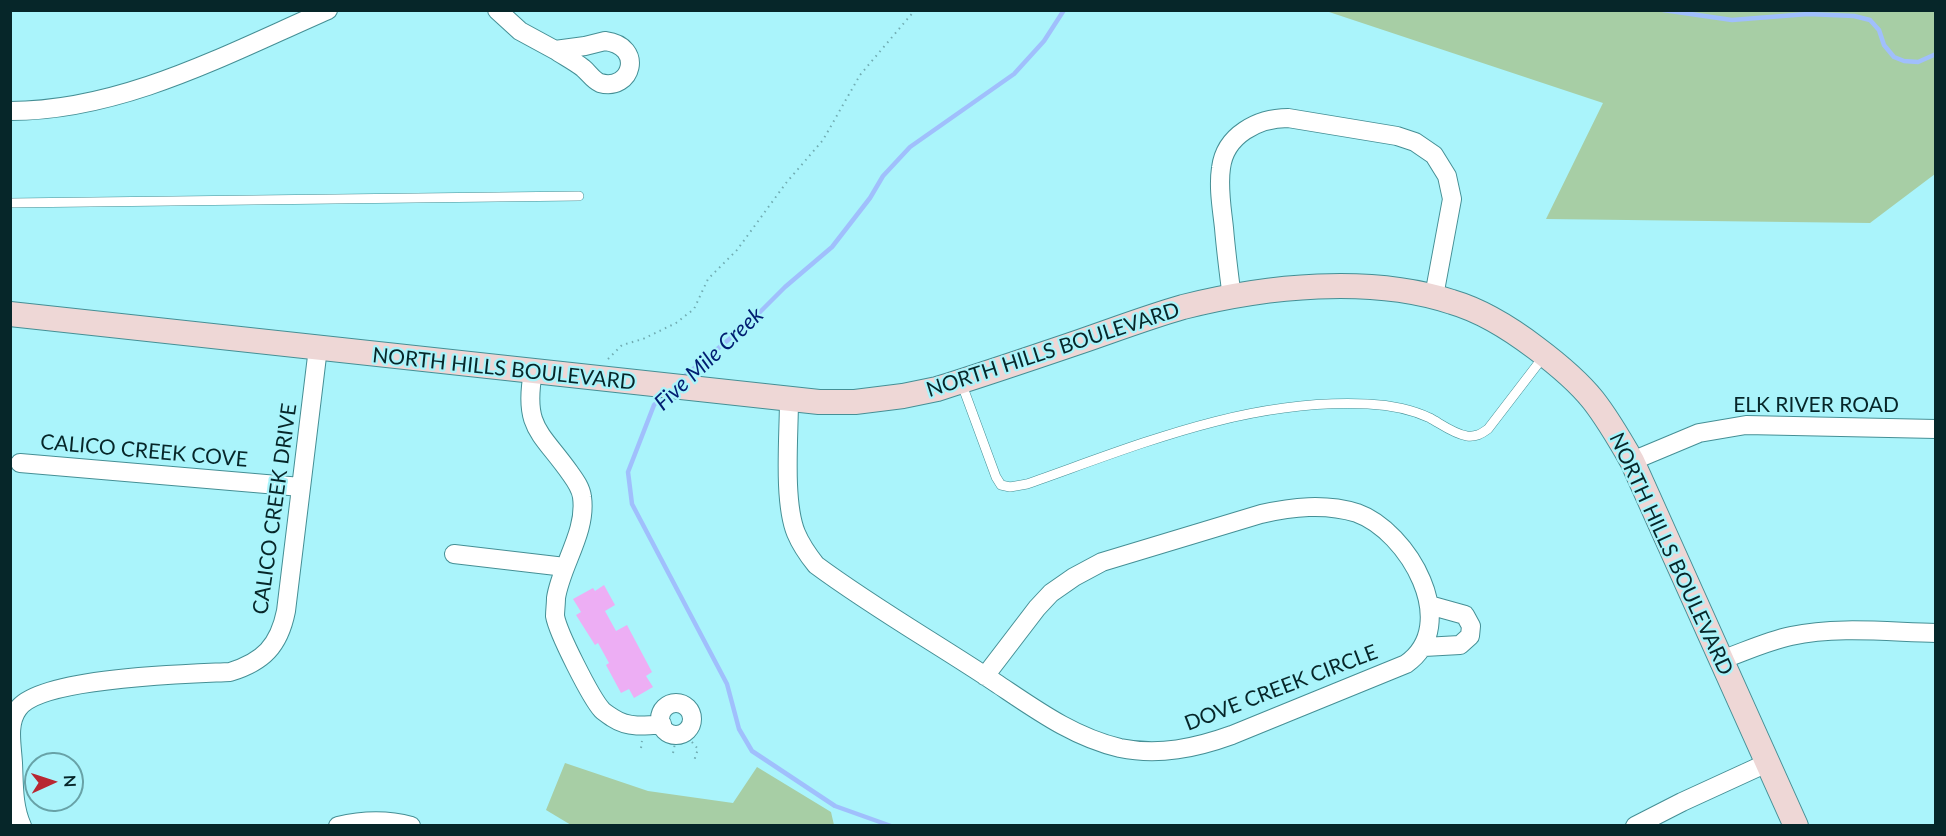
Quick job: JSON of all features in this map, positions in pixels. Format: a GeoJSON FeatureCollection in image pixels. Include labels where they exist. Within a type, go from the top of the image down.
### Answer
{"type":"FeatureCollection","features":[{"type":"Feature","properties":{"kind":"street"},"geometry":{"type":"LineString","coordinates":[[10,111],[47,109],[95,101],[153,84],[328,10]]}},
{"type":"Feature","properties":{"kind":"street"},"geometry":{"type":"LineString","coordinates":[[498,10],[520,31],[555,50]]}},
{"type":"Feature","properties":{"kind":"street"},"geometry":{"type":"LineString","coordinates":[[1232,298],[1220,195],[1222,162],[1231,144],[1243,131],[1259,122],[1273,118],[1288,118],[1396,136],[1415,142],[1434,155],[1447,176],[1452,199],[1434,296]]}},
{"type":"Feature","properties":{"kind":"street","name":"NORTH HILLS BOULEVARD"},"geometry":{"type":"LineString","coordinates":[[10,314],[699,390],[819,402],[855,402],[903,396],[961,382],[1151,317],[1198,304],[1263,292],[1340,287],[1408,291],[1434,296],[1495,321],[1545,354],[1592,399],[1613,428],[1632,461],[1796,825]]}},
{"type":"Feature","properties":{"kind":"street","name":"CALICO CREEK DRIVE"},"geometry":{"type":"LineString","coordinates":[[22,825],[14,790],[11,724],[16,711],[26,701],[94,681],[230,672],[247,667],[269,650],[278,638],[286,611],[318,348]]}},
{"type":"Feature","properties":{"kind":"street"},"geometry":{"type":"LineString","coordinates":[[532,372],[530,390],[533,424],[574,480],[582,496],[580,520],[556,597],[555,616],[563,638],[602,710],[628,725],[662,724]]}},
{"type":"Feature","properties":{"kind":"street","name":"DOVE CREEK CIRCLE"},"geometry":{"type":"LineString","coordinates":[[789,399],[789,504],[796,533],[804,550],[816,565],[1058,724],[1088,738],[1122,748],[1163,751],[1204,745],[1406,664],[1417,657],[1424,647]]}},
{"type":"Feature","properties":{"kind":"street","name":"ELK RIVER ROAD"},"geometry":{"type":"LineString","coordinates":[[1632,461],[1700,433],[1746,425],[1935,429]]}},
{"type":"Feature","properties":{"kind":"street","name":"CALICO CREEK COVE"},"geometry":{"type":"LineString","coordinates":[[20,463],[301,487]]}},
{"type":"Feature","properties":{"kind":"street"},"geometry":{"type":"LineString","coordinates":[[985,676],[1037,608],[1051,593],[1074,577],[1102,562],[1287,508],[1341,509],[1358,514],[1382,528],[1395,539],[1410,559],[1430,605],[1431,630],[1424,647],[1460,645],[1470,636],[1471,626],[1465,615],[1430,605]]}},
{"type":"Feature","properties":{"kind":"street"},"geometry":{"type":"LineString","coordinates":[[454,554],[565,567]]}},
{"type":"Feature","properties":{"kind":"street"},"geometry":{"type":"LineString","coordinates":[[1721,660],[1772,641],[1808,633],[1827,631],[1935,633]]}},
{"type":"Feature","properties":{"kind":"street"},"geometry":{"type":"LineString","coordinates":[[672,704],[682,704],[690,710],[692,720],[688,730],[680,734],[668,732],[662,724],[661,714],[672,704]]}},
{"type":"Feature","properties":{"kind":"street"},"geometry":{"type":"LineString","coordinates":[[1635,825],[1767,763]]}},
{"type":"Feature","properties":{"kind":"street"},"geometry":{"type":"LineString","coordinates":[[338,825],[377,820],[411,825]]}},
{"type":"Feature","properties":{"kind":"lane"},"geometry":{"type":"LineString","coordinates":[[10,203],[579,196]]}},
{"type":"Feature","properties":{"kind":"lane"},"geometry":{"type":"LineString","coordinates":[[961,382],[996,477],[1001,485],[1010,487],[1027,484],[1197,425],[1238,414],[1285,407],[1369,404],[1393,407],[1428,417],[1461,434],[1475,436],[1488,429],[1545,354]]}},
{"type":"Feature","properties":{"kind":"path"},"geometry":{"type":"LineString","coordinates":[[603,380],[609,358],[622,345],[643,339],[676,323],[694,309],[708,279],[737,250],[786,183],[823,140],[860,75],[915,10]]}},
{"type":"Feature","properties":{"kind":"path"},"geometry":{"type":"LineString","coordinates":[[673,753],[680,734],[698,749],[694,760]]}},
{"type":"Feature","properties":{"kind":"green space"},"geometry":{"type":"Polygon","coordinates":[[[1323,10],[1935,11],[1935,174],[1870,223],[1546,219],[1603,103],[1323,10]]]}},
{"type":"Feature","properties":{"kind":"green space"},"geometry":{"type":"Polygon","coordinates":[[[565,763],[648,791],[733,803],[757,767],[831,812],[834,825],[571,825],[546,810],[565,763]]]}},
{"type":"Feature","properties":{"kind":"building"},"geometry":{"type":"Polygon","coordinates":[[[604,585],[615,605],[605,611],[616,631],[627,625],[652,672],[646,676],[653,687],[634,698],[629,689],[621,693],[606,665],[609,663],[598,643],[595,645],[576,615],[581,612],[573,599],[604,585]]]}},
{"type":"Feature","properties":{"kind":"waterway","name":"Five Mile Creek"},"geometry":{"type":"LineString","coordinates":[[680,380],[751,321],[785,287],[832,247],[870,198],[883,176],[910,147],[1014,74],[1044,41],[1064,10]]}},
{"type":"Feature","properties":{"kind":"waterway","name":"Five Mile Creek"},"geometry":{"type":"LineString","coordinates":[[1663,10],[1732,20],[1808,14],[1854,16],[1870,20],[1879,30],[1884,45],[1894,57],[1904,61],[1918,62],[1936,54]]}},
{"type":"Feature","properties":{"kind":"waterway","name":"Five Mile Creek"},"geometry":{"type":"LineString","coordinates":[[665,394],[654,405],[628,472],[632,504],[727,684],[739,729],[752,751],[835,806],[891,826]]}}]}
